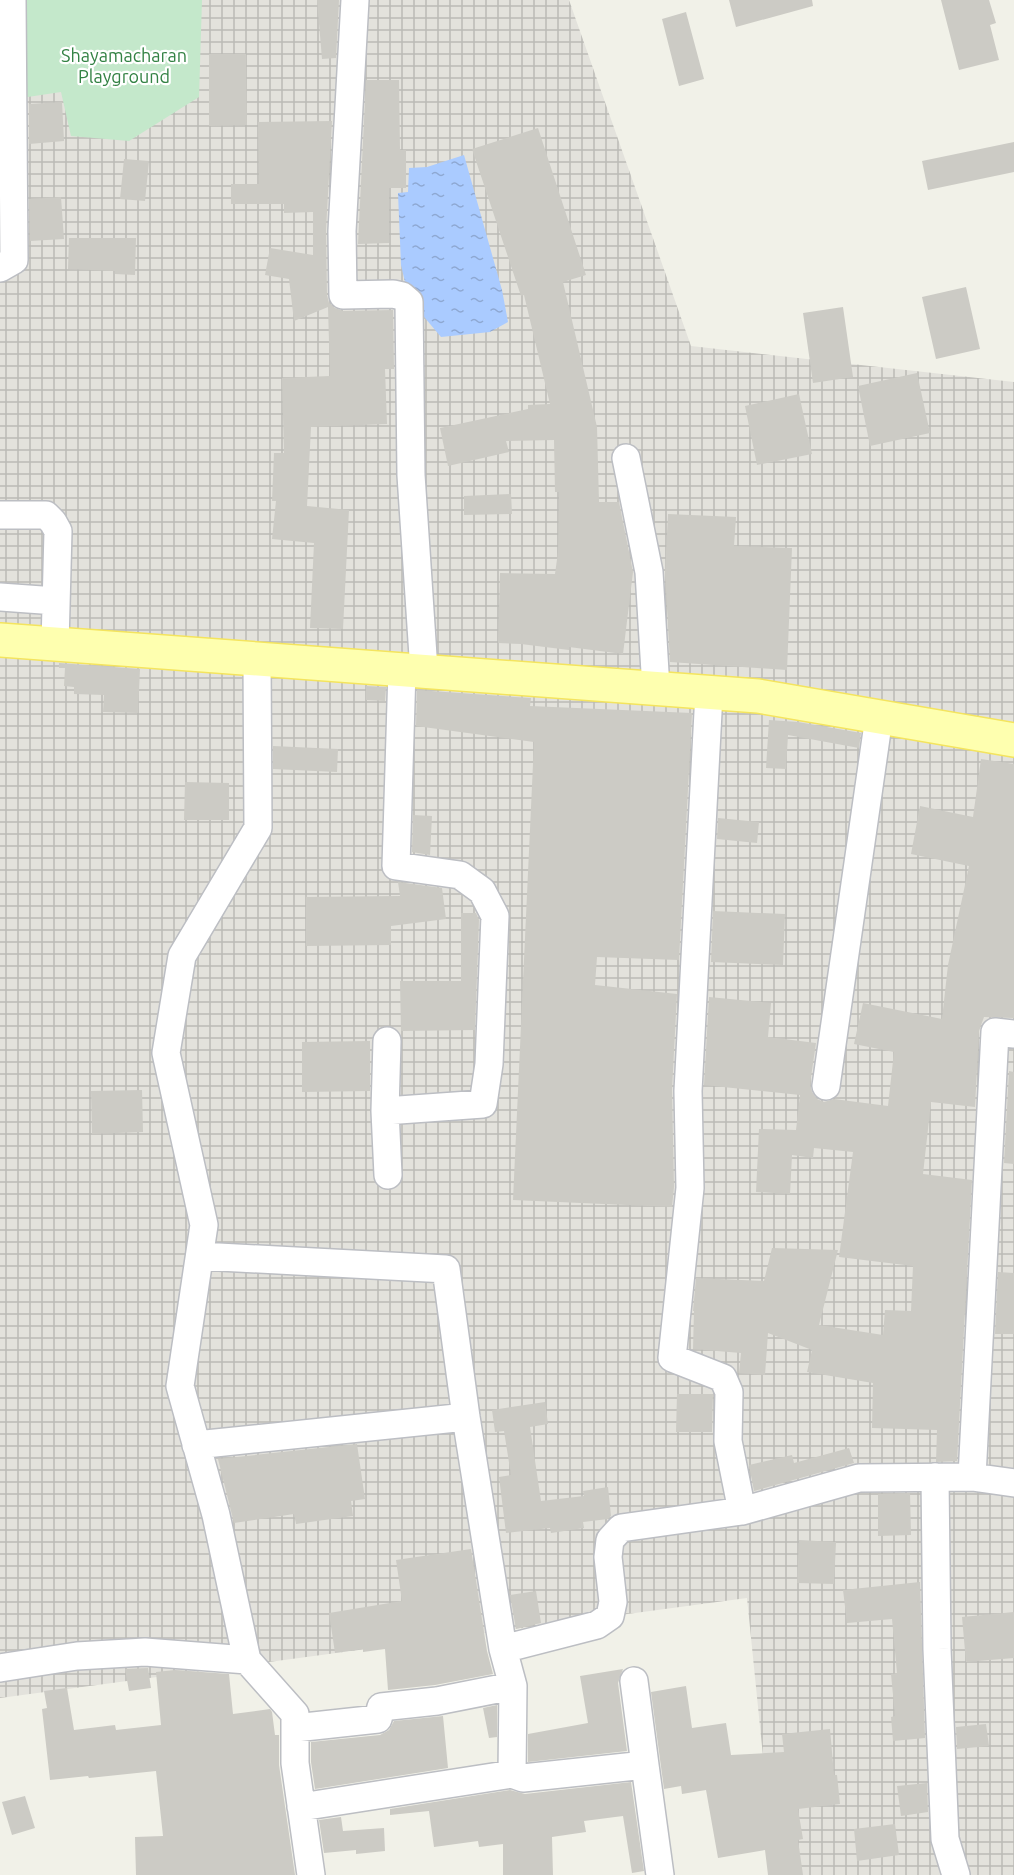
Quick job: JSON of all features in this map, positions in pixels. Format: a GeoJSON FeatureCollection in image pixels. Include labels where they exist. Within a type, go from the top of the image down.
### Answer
{"type":"FeatureCollection","features":[{"type":"Feature","properties":{"kind":"main road"},"geometry":{"type":"LineString","coordinates":[[0,640],[758,696],[1014,740]]}},
{"type":"Feature","properties":{"kind":"street"},"geometry":{"type":"LineString","coordinates":[[0,268],[14,260],[12,0]]}},
{"type":"Feature","properties":{"kind":"street"},"geometry":{"type":"LineString","coordinates":[[355,0],[342,231],[343,295],[393,294],[402,296],[409,302],[413,671],[396,866],[460,875],[482,891],[495,916],[489,1064],[483,1104],[385,1111]]}},
{"type":"Feature","properties":{"kind":"street"},"geometry":{"type":"LineString","coordinates":[[626,458],[649,572],[656,689]]}},
{"type":"Feature","properties":{"kind":"street"},"geometry":{"type":"LineString","coordinates":[[0,515],[46,515],[53,522],[57,531],[55,644]]}},
{"type":"Feature","properties":{"kind":"street"},"geometry":{"type":"LineString","coordinates":[[0,597],[56,601]]}},
{"type":"Feature","properties":{"kind":"street"},"geometry":{"type":"LineString","coordinates":[[257,659],[258,828],[182,956],[166,1053],[204,1226],[180,1386],[216,1515],[247,1660],[295,1714],[295,1763],[311,1875]]}},
{"type":"Feature","properties":{"kind":"street"},"geometry":{"type":"LineString","coordinates":[[709,693],[688,1091],[690,1188],[672,1358],[723,1378],[729,1392],[728,1441],[742,1511]]}},
{"type":"Feature","properties":{"kind":"street"},"geometry":{"type":"LineString","coordinates":[[826,1086],[879,717]]}},
{"type":"Feature","properties":{"kind":"street"},"geometry":{"type":"LineString","coordinates":[[972,1477],[995,1032],[1014,1034]]}},
{"type":"Feature","properties":{"kind":"street"},"geometry":{"type":"LineString","coordinates":[[387,1041],[385,1111],[388,1175]]}},
{"type":"Feature","properties":{"kind":"street"},"geometry":{"type":"LineString","coordinates":[[200,1256],[446,1269],[466,1417],[503,1649],[513,1686],[513,1774]]}},
{"type":"Feature","properties":{"kind":"street"},"geometry":{"type":"LineString","coordinates":[[196,1445],[466,1417]]}},
{"type":"Feature","properties":{"kind":"street"},"geometry":{"type":"LineString","coordinates":[[935,1477],[937,1649],[945,1839],[956,1875]]}},
{"type":"Feature","properties":{"kind":"street"},"geometry":{"type":"LineString","coordinates":[[503,1649],[597,1625],[610,1616],[613,1602],[608,1557],[610,1540],[621,1528],[742,1511],[859,1478],[972,1477],[1014,1484]]}},
{"type":"Feature","properties":{"kind":"street"},"geometry":{"type":"LineString","coordinates":[[0,1668],[77,1656],[145,1652],[247,1660]]}},
{"type":"Feature","properties":{"kind":"street"},"geometry":{"type":"LineString","coordinates":[[634,1682],[660,1875]]}},
{"type":"Feature","properties":{"kind":"street"},"geometry":{"type":"LineString","coordinates":[[295,1728],[378,1719],[381,1707],[437,1701],[513,1686]]}},
{"type":"Feature","properties":{"kind":"street"},"geometry":{"type":"LineString","coordinates":[[301,1807],[513,1774],[523,1778],[532,1778],[645,1765]]}},
{"type":"Feature","properties":{"kind":"shaded area"},"geometry":{"type":"Polygon","coordinates":[[[0,0],[569,0],[691,346],[1014,382],[1014,1875],[775,1875],[747,1598],[0,1698],[0,0]]]}},
{"type":"Feature","properties":{"kind":"green space","name":"Shayamacharan Playground"},"geometry":{"type":"Polygon","coordinates":[[[24,0],[202,0],[199,97],[129,141],[71,136],[61,92],[21,98],[24,0]]]}},
{"type":"Feature","properties":{"kind":"water"},"geometry":{"type":"Polygon","coordinates":[[[464,155],[502,290],[508,322],[490,332],[441,337],[409,299],[401,265],[398,193],[408,192],[409,168],[427,167],[464,155]]]}},
{"type":"Feature","properties":{"kind":"building"},"geometry":{"type":"Polygon","coordinates":[[[317,0],[339,0],[336,58],[322,59],[317,0]]]}},
{"type":"Feature","properties":{"kind":"building"},"geometry":{"type":"Polygon","coordinates":[[[729,0],[812,0],[813,6],[736,27],[729,0]]]}},
{"type":"Feature","properties":{"kind":"building"},"geometry":{"type":"Polygon","coordinates":[[[941,0],[989,0],[996,23],[990,25],[999,60],[959,70],[941,0]]]}},
{"type":"Feature","properties":{"kind":"building"},"geometry":{"type":"Polygon","coordinates":[[[686,12],[704,79],[679,86],[662,19],[686,12]]]}},
{"type":"Feature","properties":{"kind":"building"},"geometry":{"type":"Polygon","coordinates":[[[209,54],[246,54],[247,125],[209,126],[209,54]]]}},
{"type":"Feature","properties":{"kind":"building"},"geometry":{"type":"Polygon","coordinates":[[[366,80],[399,80],[400,150],[406,150],[406,188],[389,188],[389,243],[358,244],[366,80]]]}},
{"type":"Feature","properties":{"kind":"building"},"geometry":{"type":"Polygon","coordinates":[[[62,102],[64,141],[29,144],[29,104],[62,102]]]}},
{"type":"Feature","properties":{"kind":"building"},"geometry":{"type":"Polygon","coordinates":[[[332,121],[326,230],[329,303],[343,311],[393,310],[394,369],[385,369],[387,424],[311,427],[307,506],[349,510],[343,629],[310,628],[314,543],[272,539],[276,501],[272,501],[274,453],[284,453],[282,378],[330,376],[328,307],[294,321],[289,279],[265,275],[270,248],[313,255],[313,212],[284,213],[284,204],[231,204],[231,184],[259,184],[258,122],[332,121]]]}},
{"type":"Feature","properties":{"kind":"building"},"geometry":{"type":"Polygon","coordinates":[[[538,128],[586,275],[563,282],[597,427],[599,502],[619,502],[633,572],[623,654],[569,647],[569,650],[498,643],[500,573],[555,574],[558,552],[559,492],[555,492],[554,440],[506,441],[509,452],[448,466],[440,428],[528,409],[528,405],[550,404],[524,295],[521,296],[472,149],[538,128]]]}},
{"type":"Feature","properties":{"kind":"building"},"geometry":{"type":"Polygon","coordinates":[[[1014,142],[1014,172],[928,190],[922,161],[1014,142]]]}},
{"type":"Feature","properties":{"kind":"building"},"geometry":{"type":"Polygon","coordinates":[[[124,159],[149,161],[145,201],[120,199],[124,159]]]}},
{"type":"Feature","properties":{"kind":"building"},"geometry":{"type":"Polygon","coordinates":[[[61,197],[64,239],[30,241],[29,199],[61,197]]]}},
{"type":"Feature","properties":{"kind":"building"},"geometry":{"type":"Polygon","coordinates":[[[69,238],[136,238],[135,275],[115,274],[115,271],[68,269],[69,238]]]}},
{"type":"Feature","properties":{"kind":"building"},"geometry":{"type":"Polygon","coordinates":[[[966,287],[980,349],[936,359],[922,297],[966,287]]]}},
{"type":"Feature","properties":{"kind":"building"},"geometry":{"type":"Polygon","coordinates":[[[843,307],[853,377],[813,383],[803,313],[843,307]]]}},
{"type":"Feature","properties":{"kind":"building"},"geometry":{"type":"Polygon","coordinates":[[[917,373],[930,433],[870,446],[858,386],[917,373]]]}},
{"type":"Feature","properties":{"kind":"building"},"geometry":{"type":"Polygon","coordinates":[[[799,394],[812,454],[757,465],[745,406],[799,394]]]}},
{"type":"Feature","properties":{"kind":"building"},"geometry":{"type":"Polygon","coordinates":[[[511,494],[512,514],[464,515],[464,496],[511,494]]]}},
{"type":"Feature","properties":{"kind":"building"},"geometry":{"type":"Polygon","coordinates":[[[668,514],[736,517],[734,546],[792,548],[787,670],[670,662],[665,572],[668,514]]]}},
{"type":"Feature","properties":{"kind":"building"},"geometry":{"type":"Polygon","coordinates":[[[59,663],[140,669],[138,713],[103,712],[104,695],[74,694],[74,687],[64,686],[65,668],[59,668],[59,663]]]}},
{"type":"Feature","properties":{"kind":"building"},"geometry":{"type":"Polygon","coordinates":[[[366,686],[386,687],[385,701],[366,700],[366,686]]]}},
{"type":"Feature","properties":{"kind":"building"},"geometry":{"type":"Polygon","coordinates":[[[417,690],[531,698],[530,706],[692,713],[679,960],[597,957],[595,985],[677,994],[672,1090],[674,1187],[672,1207],[513,1200],[534,742],[416,726],[417,690]]]}},
{"type":"Feature","properties":{"kind":"building"},"geometry":{"type":"Polygon","coordinates":[[[769,720],[798,722],[861,733],[859,748],[788,735],[786,769],[766,768],[769,720]]]}},
{"type":"Feature","properties":{"kind":"building"},"geometry":{"type":"Polygon","coordinates":[[[273,746],[338,749],[337,772],[273,769],[273,746]]]}},
{"type":"Feature","properties":{"kind":"building"},"geometry":{"type":"Polygon","coordinates":[[[981,759],[1014,764],[1014,1018],[984,1017],[979,1031],[975,1107],[931,1102],[923,1174],[972,1180],[957,1461],[936,1462],[937,1430],[872,1428],[873,1383],[807,1372],[812,1350],[768,1333],[765,1375],[739,1373],[741,1353],[693,1349],[696,1278],[764,1281],[772,1248],[838,1250],[819,1325],[883,1335],[885,1310],[911,1311],[913,1266],[839,1257],[853,1152],[814,1148],[813,1158],[792,1155],[790,1194],[756,1192],[759,1129],[796,1130],[800,1095],[704,1085],[709,997],[771,1003],[768,1037],[816,1043],[810,1084],[817,1099],[824,1102],[834,1099],[888,1106],[894,1052],[854,1044],[863,1003],[942,1019],[948,965],[969,866],[911,854],[920,806],[973,817],[981,759]]]}},
{"type":"Feature","properties":{"kind":"building"},"geometry":{"type":"Polygon","coordinates":[[[185,782],[229,783],[229,820],[184,820],[185,782]]]}},
{"type":"Feature","properties":{"kind":"building"},"geometry":{"type":"Polygon","coordinates":[[[413,815],[432,816],[430,855],[412,852],[413,815]]]}},
{"type":"Feature","properties":{"kind":"building"},"geometry":{"type":"Polygon","coordinates":[[[718,818],[759,822],[757,843],[717,839],[718,818]]]}},
{"type":"Feature","properties":{"kind":"building"},"geometry":{"type":"Polygon","coordinates":[[[398,882],[442,888],[446,919],[391,926],[391,945],[306,946],[306,897],[400,896],[398,882]]]}},
{"type":"Feature","properties":{"kind":"building"},"geometry":{"type":"Polygon","coordinates":[[[713,911],[785,914],[783,965],[711,962],[713,911]]]}},
{"type":"Feature","properties":{"kind":"building"},"geometry":{"type":"Polygon","coordinates":[[[461,913],[476,913],[479,920],[475,1030],[401,1031],[400,981],[461,981],[461,913]]]}},
{"type":"Feature","properties":{"kind":"building"},"geometry":{"type":"Polygon","coordinates":[[[370,1041],[370,1091],[302,1092],[302,1042],[370,1041]]]}},
{"type":"Feature","properties":{"kind":"building"},"geometry":{"type":"Polygon","coordinates":[[[1009,1071],[1014,1072],[1014,1164],[1004,1163],[1009,1071]]]}},
{"type":"Feature","properties":{"kind":"building"},"geometry":{"type":"Polygon","coordinates":[[[142,1090],[143,1132],[92,1134],[91,1091],[142,1090]]]}},
{"type":"Feature","properties":{"kind":"building"},"geometry":{"type":"Polygon","coordinates":[[[998,1272],[1014,1273],[1014,1334],[995,1334],[998,1272]]]}},
{"type":"Feature","properties":{"kind":"building"},"geometry":{"type":"Polygon","coordinates":[[[677,1394],[713,1394],[712,1432],[676,1432],[677,1394]]]}},
{"type":"Feature","properties":{"kind":"building"},"geometry":{"type":"Polygon","coordinates":[[[545,1402],[548,1424],[530,1427],[541,1501],[584,1496],[583,1491],[608,1487],[611,1516],[608,1519],[583,1522],[584,1528],[551,1533],[550,1528],[506,1533],[499,1477],[511,1475],[504,1431],[495,1432],[492,1410],[545,1402]]]}},
{"type":"Feature","properties":{"kind":"building"},"geometry":{"type":"Polygon","coordinates":[[[357,1444],[365,1499],[351,1501],[353,1516],[296,1524],[294,1514],[234,1523],[218,1459],[357,1444]]]}},
{"type":"Feature","properties":{"kind":"building"},"geometry":{"type":"Polygon","coordinates":[[[849,1448],[854,1463],[754,1491],[749,1465],[792,1455],[794,1463],[849,1448]]]}},
{"type":"Feature","properties":{"kind":"building"},"geometry":{"type":"Polygon","coordinates":[[[910,1493],[911,1535],[878,1536],[878,1494],[910,1493]]]}},
{"type":"Feature","properties":{"kind":"building"},"geometry":{"type":"Polygon","coordinates":[[[799,1540],[836,1542],[834,1584],[797,1583],[799,1540]]]}},
{"type":"Feature","properties":{"kind":"building"},"geometry":{"type":"Polygon","coordinates":[[[471,1549],[487,1651],[493,1674],[435,1685],[388,1690],[385,1649],[335,1653],[329,1613],[402,1601],[396,1560],[471,1549]]]}},
{"type":"Feature","properties":{"kind":"building"},"geometry":{"type":"Polygon","coordinates":[[[920,1582],[925,1738],[893,1741],[891,1717],[895,1716],[891,1674],[897,1673],[892,1619],[847,1623],[843,1590],[920,1582]]]}},
{"type":"Feature","properties":{"kind":"building"},"geometry":{"type":"Polygon","coordinates":[[[536,1591],[541,1623],[516,1629],[510,1595],[536,1591]]]}},
{"type":"Feature","properties":{"kind":"building"},"geometry":{"type":"Polygon","coordinates":[[[1014,1612],[1014,1658],[966,1662],[962,1617],[1014,1612]]]}},
{"type":"Feature","properties":{"kind":"building"},"geometry":{"type":"Polygon","coordinates":[[[148,1668],[151,1688],[129,1691],[125,1669],[148,1668]]]}},
{"type":"Feature","properties":{"kind":"building"},"geometry":{"type":"Polygon","coordinates":[[[623,1669],[618,1683],[627,1751],[528,1762],[528,1734],[588,1723],[580,1676],[623,1669]]]}},
{"type":"Feature","properties":{"kind":"building"},"geometry":{"type":"Polygon","coordinates":[[[175,1670],[229,1674],[233,1714],[270,1709],[272,1712],[275,1735],[279,1735],[279,1765],[295,1875],[136,1875],[135,1837],[163,1836],[156,1771],[50,1780],[42,1709],[47,1708],[44,1691],[67,1688],[74,1730],[115,1725],[116,1730],[161,1725],[156,1672],[175,1670]]]}},
{"type":"Feature","properties":{"kind":"building"},"geometry":{"type":"Polygon","coordinates":[[[686,1686],[692,1728],[726,1723],[731,1755],[784,1752],[782,1734],[830,1729],[834,1775],[837,1775],[840,1804],[798,1809],[803,1839],[798,1840],[803,1875],[768,1875],[765,1850],[718,1858],[706,1790],[682,1794],[681,1786],[664,1789],[651,1692],[686,1686]]]}},
{"type":"Feature","properties":{"kind":"building"},"geometry":{"type":"Polygon","coordinates":[[[497,1705],[497,1737],[489,1738],[483,1708],[497,1705]]]}},
{"type":"Feature","properties":{"kind":"building"},"geometry":{"type":"Polygon","coordinates":[[[443,1716],[448,1768],[315,1789],[311,1742],[380,1735],[389,1730],[394,1721],[443,1716]]]}},
{"type":"Feature","properties":{"kind":"building"},"geometry":{"type":"Polygon","coordinates":[[[986,1724],[989,1746],[957,1749],[956,1727],[986,1724]]]}},
{"type":"Feature","properties":{"kind":"building"},"geometry":{"type":"Polygon","coordinates":[[[631,1782],[644,1871],[632,1873],[623,1816],[584,1821],[586,1832],[552,1837],[553,1875],[503,1875],[503,1844],[479,1847],[478,1841],[434,1847],[429,1811],[390,1815],[390,1809],[510,1790],[525,1794],[631,1782]]]}},
{"type":"Feature","properties":{"kind":"building"},"geometry":{"type":"Polygon","coordinates":[[[927,1783],[928,1812],[901,1816],[897,1786],[927,1783]]]}},
{"type":"Feature","properties":{"kind":"building"},"geometry":{"type":"Polygon","coordinates":[[[25,1796],[35,1828],[12,1835],[2,1802],[25,1796]]]}},
{"type":"Feature","properties":{"kind":"building"},"geometry":{"type":"Polygon","coordinates":[[[341,1817],[343,1831],[384,1828],[385,1851],[356,1854],[356,1850],[324,1853],[319,1820],[341,1817]]]}},
{"type":"Feature","properties":{"kind":"building"},"geometry":{"type":"Polygon","coordinates":[[[895,1824],[899,1855],[857,1861],[854,1829],[895,1824]]]}}]}
